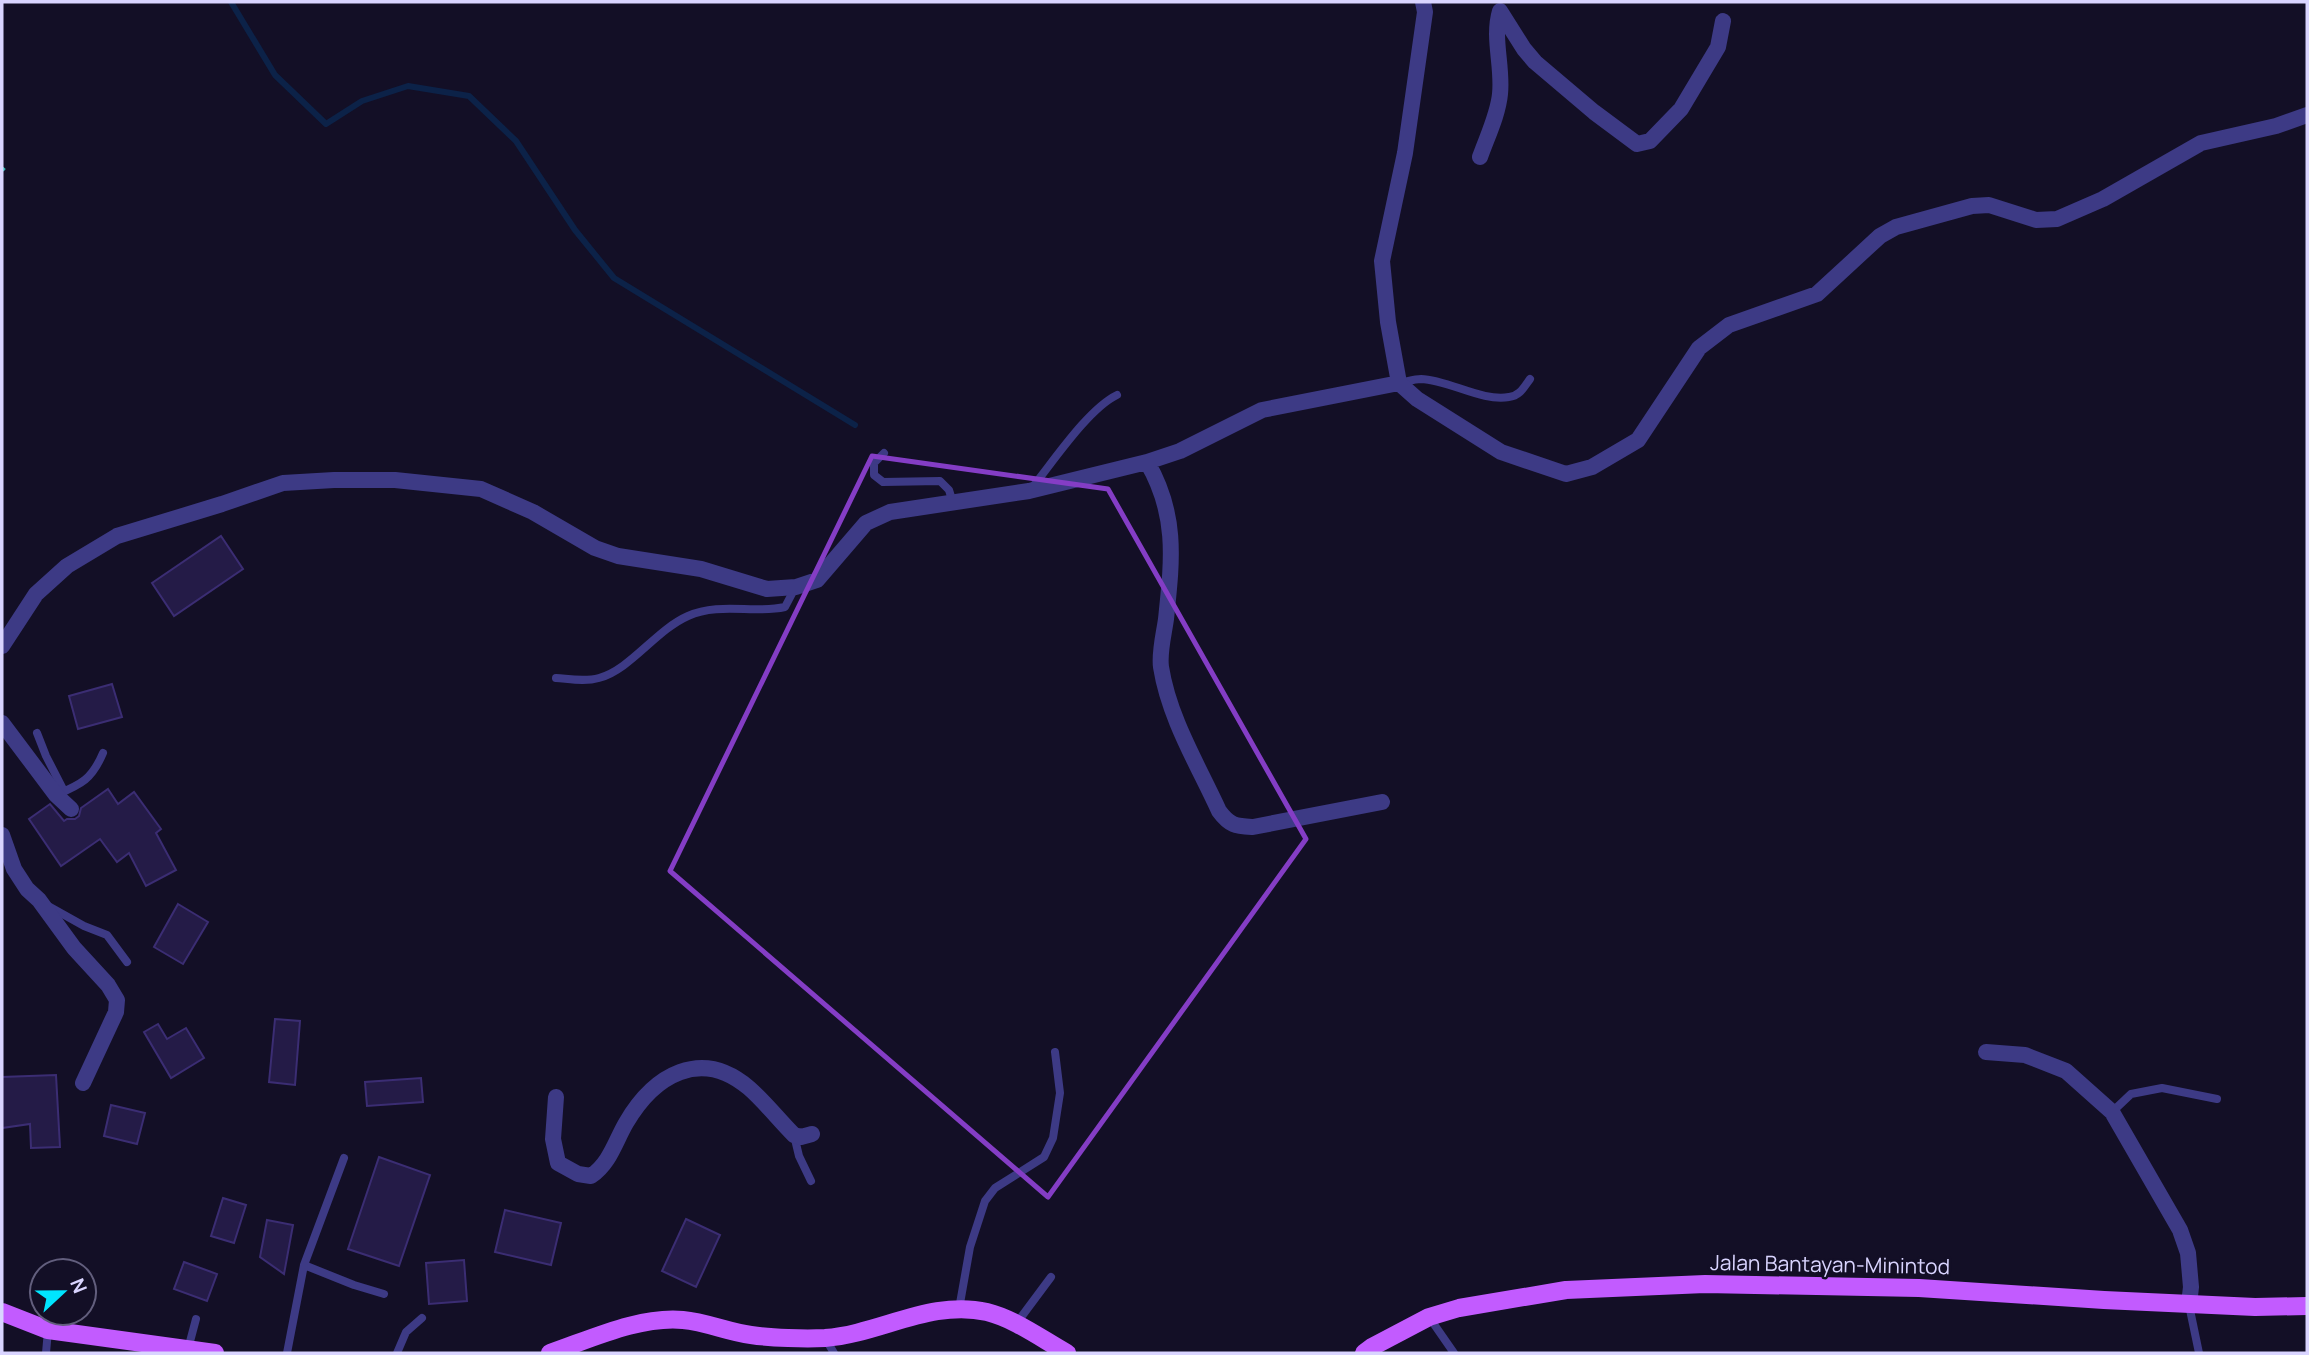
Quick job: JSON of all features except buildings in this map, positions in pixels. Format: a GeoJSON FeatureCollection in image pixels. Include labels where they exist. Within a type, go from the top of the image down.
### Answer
{"type":"FeatureCollection","features":[{"type":"Feature","properties":{"kind":"main road","name":"Jalan Bantayan-Minintod"},"geometry":{"type":"LineString","coordinates":[[1364,1353],[1429,1318],[1459,1308],[1566,1290],[1705,1284],[1919,1288],[2189,1304],[2307,1306]]}},
{"type":"Feature","properties":{"kind":"main road"},"geometry":{"type":"LineString","coordinates":[[550,1353],[620,1328],[681,1320],[751,1335],[830,1345],[926,1312],[958,1309],[987,1312],[1016,1324],[1067,1353]]}},
{"type":"Feature","properties":{"kind":"main road"},"geometry":{"type":"LineString","coordinates":[[2,1312],[48,1330],[215,1353]]}},
{"type":"Feature","properties":{"kind":"street"},"geometry":{"type":"LineString","coordinates":[[1423,2],[1424,12],[1405,153],[1382,261],[1388,322],[1399,383],[1417,399],[1501,452],[1566,474],[1592,467],[1638,440],[1699,348],[1729,325],[1817,294],[1880,236],[1896,227],[1981,205],[1989,205],[2036,220],[2057,219],[2103,199],[2201,143],[2307,116]]}},
{"type":"Feature","properties":{"kind":"street"},"geometry":{"type":"LineString","coordinates":[[1500,6],[1535,62],[1637,144],[1650,141],[1681,109],[1718,47],[1723,21]]}},
{"type":"Feature","properties":{"kind":"street"},"geometry":{"type":"LineString","coordinates":[[1480,157],[1500,96],[1497,21],[1500,6]]}},
{"type":"Feature","properties":{"kind":"street"},"geometry":{"type":"LineString","coordinates":[[2,646],[36,593],[67,566],[117,536],[283,483],[395,480],[481,489],[533,512],[595,548],[618,556],[701,569],[767,589],[796,587],[817,580],[866,523],[890,512],[1029,491],[1147,462],[1180,452],[1262,410],[1399,383]]}},
{"type":"Feature","properties":{"kind":"street"},"geometry":{"type":"LineString","coordinates":[[1147,462],[1159,482],[1170,520],[1171,569],[1161,664],[1171,706],[1219,811],[1236,827],[1253,827],[1382,802]]}},
{"type":"Feature","properties":{"kind":"street"},"geometry":{"type":"LineString","coordinates":[[2,723],[71,808]]}},
{"type":"Feature","properties":{"kind":"street"},"geometry":{"type":"LineString","coordinates":[[2,835],[14,869],[27,889],[39,900],[74,948],[108,985],[117,1000],[116,1012],[83,1083]]}},
{"type":"Feature","properties":{"kind":"street"},"geometry":{"type":"LineString","coordinates":[[1986,1052],[2025,1055],[2066,1071],[2112,1112],[2180,1230],[2188,1253],[2191,1287],[2189,1304]]}},
{"type":"Feature","properties":{"kind":"street"},"geometry":{"type":"LineString","coordinates":[[556,1097],[553,1139],[558,1163],[578,1174],[591,1176],[603,1168],[627,1121],[645,1098],[681,1070],[698,1066],[724,1073],[748,1087],[794,1135],[801,1137],[812,1134]]}},
{"type":"Feature","properties":{"kind":"lane"},"geometry":{"type":"LineString","coordinates":[[1399,383],[1419,379],[1445,383],[1490,396],[1510,397],[1521,393],[1530,379]]}},
{"type":"Feature","properties":{"kind":"lane"},"geometry":{"type":"LineString","coordinates":[[1029,491],[1104,401],[1117,395]]}},
{"type":"Feature","properties":{"kind":"lane"},"geometry":{"type":"LineString","coordinates":[[884,453],[874,463],[874,475],[883,482],[940,481],[949,490],[953,503]]}},
{"type":"Feature","properties":{"kind":"lane"},"geometry":{"type":"LineString","coordinates":[[556,678],[585,681],[602,678],[622,667],[654,638],[689,616],[724,607],[769,611],[785,607],[796,587]]}},
{"type":"Feature","properties":{"kind":"lane"},"geometry":{"type":"LineString","coordinates":[[37,733],[60,793],[86,781],[95,772],[103,753]]}},
{"type":"Feature","properties":{"kind":"lane"},"geometry":{"type":"LineString","coordinates":[[39,900],[63,915],[107,935],[127,962]]}},
{"type":"Feature","properties":{"kind":"lane"},"geometry":{"type":"LineString","coordinates":[[958,1309],[970,1247],[985,1201],[995,1188],[1044,1157],[1053,1138],[1060,1093],[1055,1052]]}},
{"type":"Feature","properties":{"kind":"lane"},"geometry":{"type":"LineString","coordinates":[[2112,1112],[2131,1094],[2162,1088],[2217,1099]]}},
{"type":"Feature","properties":{"kind":"lane"},"geometry":{"type":"LineString","coordinates":[[794,1135],[799,1156],[811,1181]]}},
{"type":"Feature","properties":{"kind":"lane"},"geometry":{"type":"LineString","coordinates":[[287,1353],[304,1265],[344,1158]]}},
{"type":"Feature","properties":{"kind":"lane"},"geometry":{"type":"LineString","coordinates":[[304,1265],[384,1294]]}},
{"type":"Feature","properties":{"kind":"lane"},"geometry":{"type":"LineString","coordinates":[[1016,1324],[1051,1277]]}},
{"type":"Feature","properties":{"kind":"lane"},"geometry":{"type":"LineString","coordinates":[[2189,1304],[2199,1353]]}},
{"type":"Feature","properties":{"kind":"lane"},"geometry":{"type":"LineString","coordinates":[[397,1353],[406,1332],[422,1318]]}},
{"type":"Feature","properties":{"kind":"lane"},"geometry":{"type":"LineString","coordinates":[[1429,1318],[1454,1353]]}},
{"type":"Feature","properties":{"kind":"lane"},"geometry":{"type":"LineString","coordinates":[[188,1349],[196,1319]]}},
{"type":"Feature","properties":{"kind":"lane"},"geometry":{"type":"LineString","coordinates":[[46,1353],[48,1330]]}},
{"type":"Feature","properties":{"kind":"path"},"geometry":{"type":"LineString","coordinates":[[2,167],[8,173]]}},
{"type":"Feature","properties":{"kind":"highlighted area"},"geometry":{"type":"Polygon","coordinates":[[[872,456],[1108,489],[1306,839],[1048,1197],[670,871],[872,456]]]}},
{"type":"Feature","properties":{"kind":"waterway"},"geometry":{"type":"LineString","coordinates":[[231,2],[275,75],[326,124],[362,101],[408,86],[469,96],[516,141],[575,230],[614,278],[855,425]]}}]}
